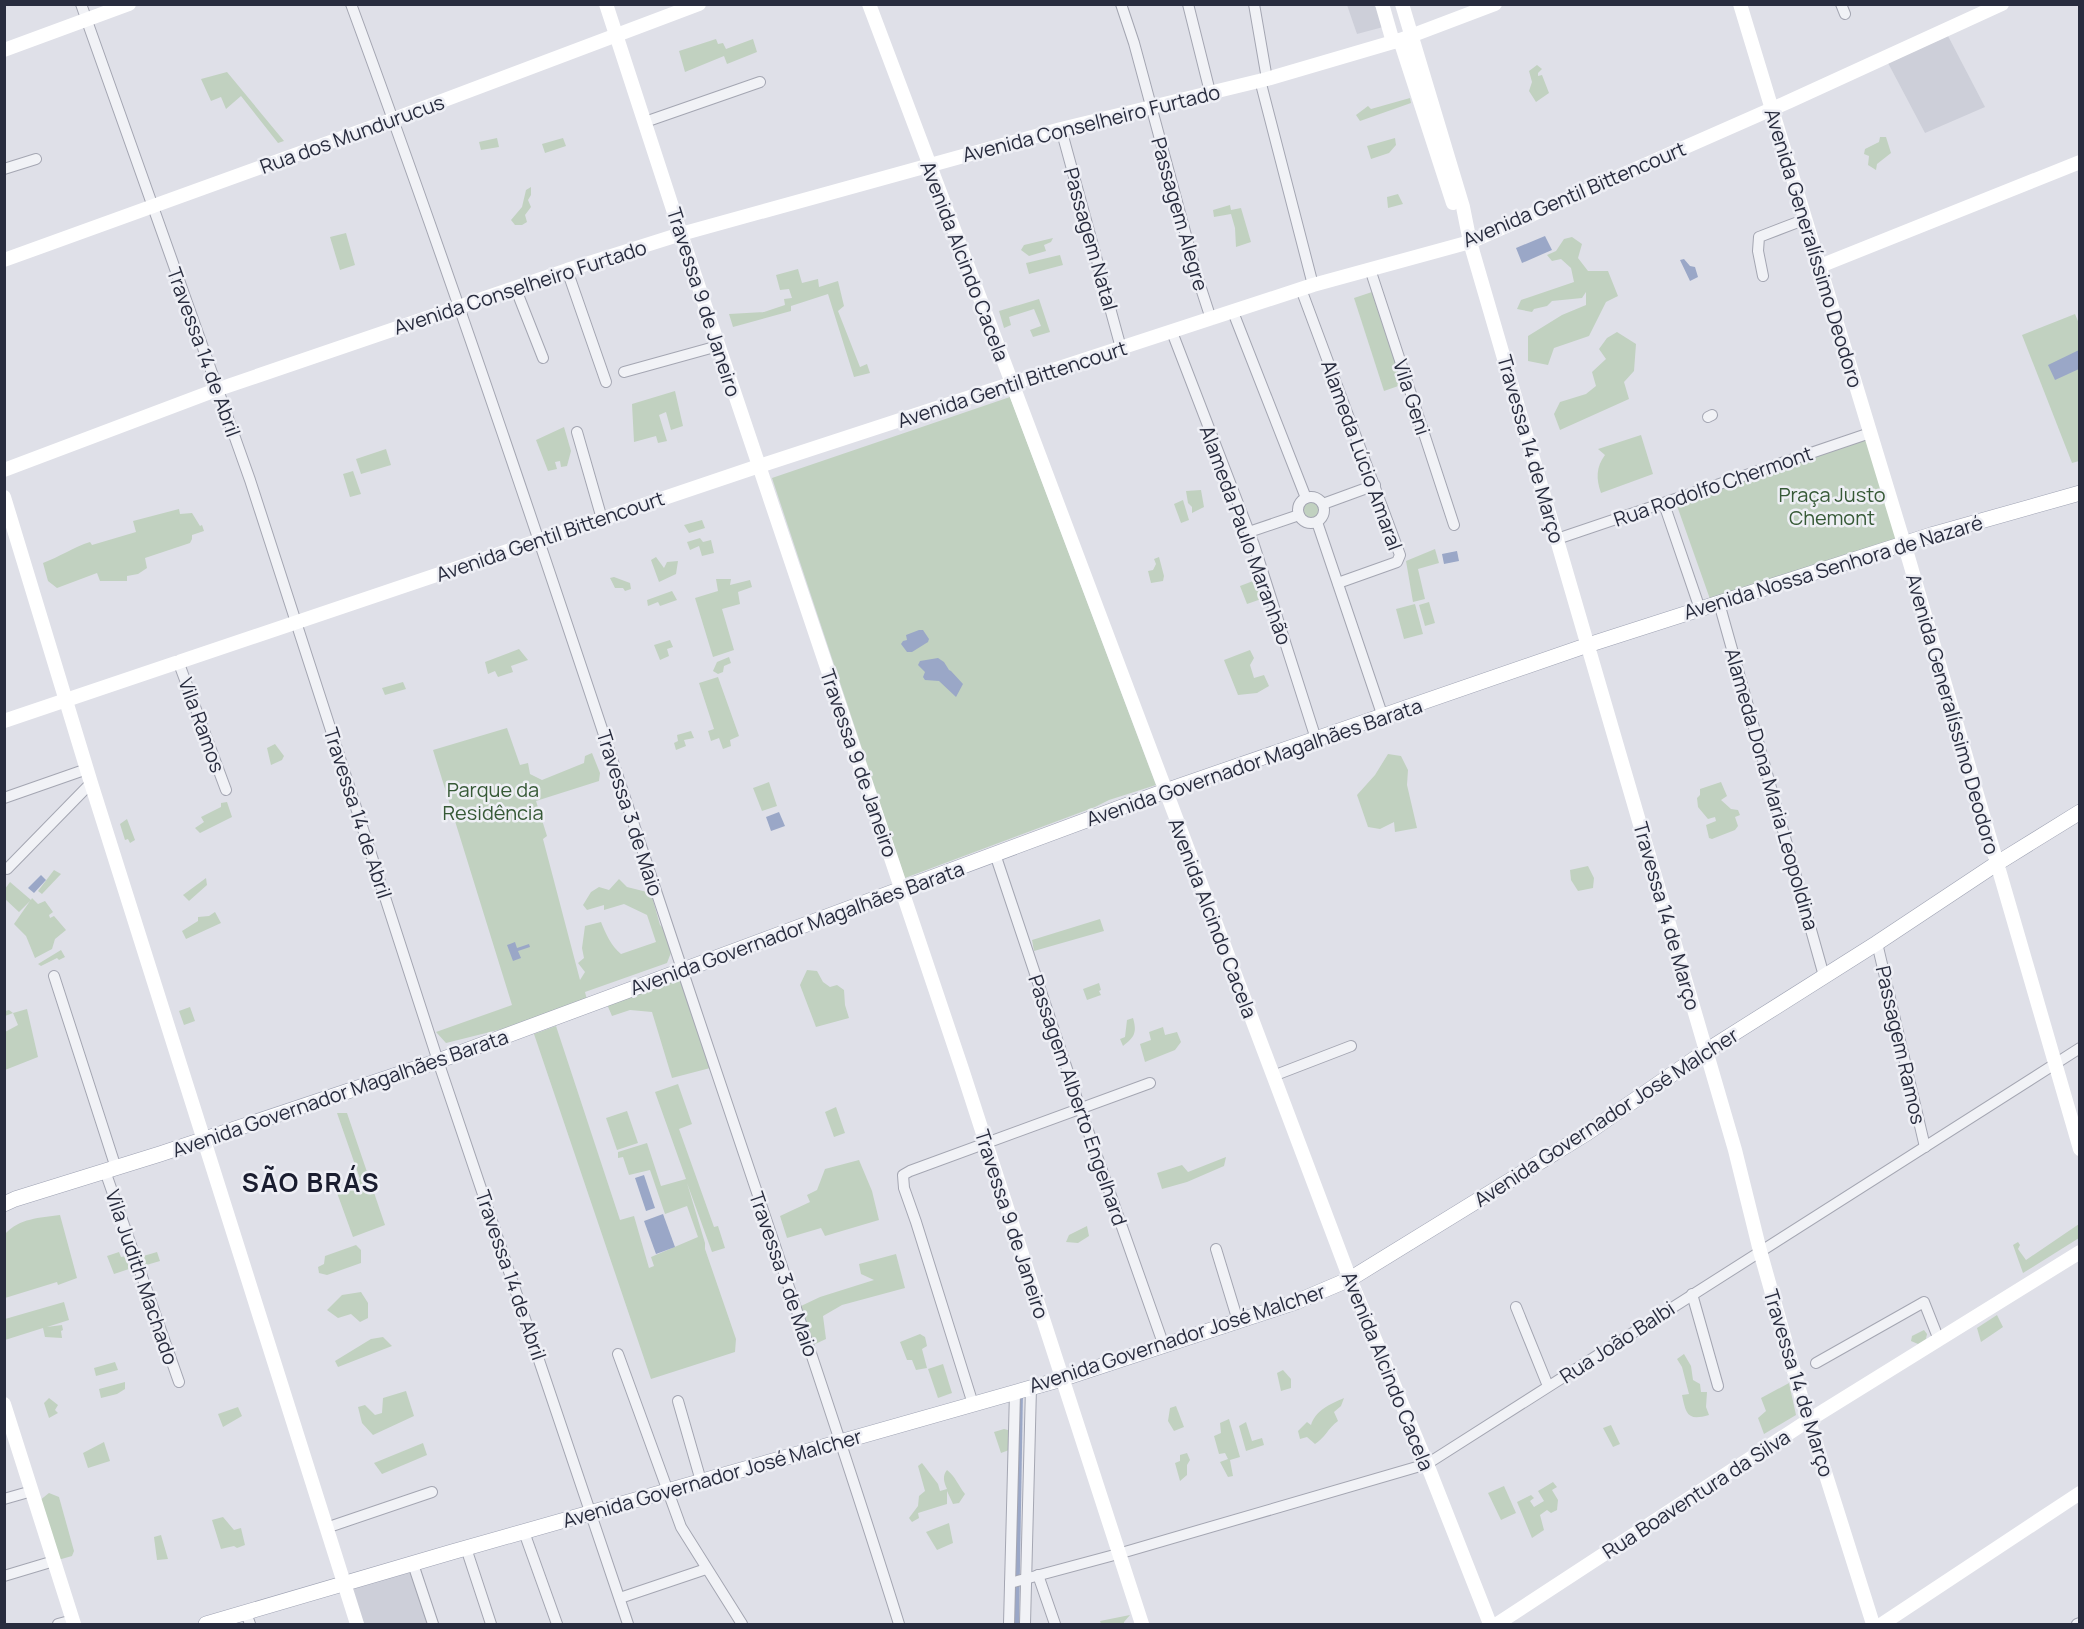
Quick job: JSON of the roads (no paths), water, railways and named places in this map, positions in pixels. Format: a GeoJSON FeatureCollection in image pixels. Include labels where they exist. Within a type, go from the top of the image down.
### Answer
{"type":"FeatureCollection","features":[{"type":"Feature","properties":{"kind":"main road"},"geometry":{"type":"LineString","coordinates":[[4,50],[129,4]]}},
{"type":"Feature","properties":{"kind":"main road","name":"Travessa 9 de Janeiro"},"geometry":{"type":"LineString","coordinates":[[606,4],[718,346],[986,1143],[1142,1624]]}},
{"type":"Feature","properties":{"kind":"main road","name":"Avenida Alcindo Cacela"},"geometry":{"type":"LineString","coordinates":[[869,4],[928,166],[1350,1279],[1490,1624]]}},
{"type":"Feature","properties":{"kind":"main road","name":"Travessa 14 de Março"},"geometry":{"type":"LineString","coordinates":[[1382,4],[1401,39],[1454,204],[1470,242],[1707,1051],[1760,1251],[1809,1420],[1873,1624]]}},
{"type":"Feature","properties":{"kind":"main road","name":"Travessa 14 de Março"},"geometry":{"type":"LineString","coordinates":[[1401,39],[1402,4]]}},
{"type":"Feature","properties":{"kind":"main road","name":"Avenida Conselheiro Furtado"},"geometry":{"type":"LineString","coordinates":[[4,470],[216,390],[514,287],[681,234],[1061,129],[1263,80],[1401,39],[1495,4]]}},
{"type":"Feature","properties":{"kind":"main road","name":"Avenida Generalíssimo Deodoro"},"geometry":{"type":"LineString","coordinates":[[1740,4],[1904,544],[2079,1149]]}},
{"type":"Feature","properties":{"kind":"main road","name":"Avenida Gentil Bittencourt"},"geometry":{"type":"LineString","coordinates":[[4,721],[759,466],[1307,287],[1470,242],[1772,109],[2002,4]]}},
{"type":"Feature","properties":{"kind":"main road","name":"Rua dos Mundurucus"},"geometry":{"type":"LineString","coordinates":[[4,260],[394,120],[698,5]]}},
{"type":"Feature","properties":{"kind":"main road"},"geometry":{"type":"LineString","coordinates":[[1820,266],[2079,162]]}},
{"type":"Feature","properties":{"kind":"main road","name":"Avenida Nossa Senhora de Nazaré"},"geometry":{"type":"LineString","coordinates":[[1588,645],[1904,544],[2079,493]]}},
{"type":"Feature","properties":{"kind":"main road"},"geometry":{"type":"LineString","coordinates":[[4,497],[89,776],[357,1624]]}},
{"type":"Feature","properties":{"kind":"main road","name":"Avenida Governador Magalhães Barata"},"geometry":{"type":"LineString","coordinates":[[4,1204],[438,1061],[1165,791],[1588,645]]}},
{"type":"Feature","properties":{"kind":"main road","name":"Avenida Governador José Malcher"},"geometry":{"type":"LineString","coordinates":[[206,1624],[248,1619],[344,1583],[1062,1379],[1296,1302],[1350,1279],[1587,1133],[1707,1051],[2079,812]]}},
{"type":"Feature","properties":{"kind":"main road","name":"Rua Boaventura da Silva"},"geometry":{"type":"LineString","coordinates":[[1497,1624],[1809,1420],[2079,1252]]}},
{"type":"Feature","properties":{"kind":"main road"},"geometry":{"type":"LineString","coordinates":[[4,1404],[8,1427],[32,1491],[73,1622]]}},
{"type":"Feature","properties":{"kind":"main road"},"geometry":{"type":"LineString","coordinates":[[1882,1624],[2079,1493]]}},
{"type":"Feature","properties":{"kind":"street","name":"Travessa 14 de Abril"},"geometry":{"type":"LineString","coordinates":[[81,4],[216,390],[250,480],[438,1061],[628,1624]]}},
{"type":"Feature","properties":{"kind":"street","name":"Travessa 3 de Maio"},"geometry":{"type":"LineString","coordinates":[[351,4],[394,120],[540,540],[899,1624]]}},
{"type":"Feature","properties":{"kind":"street","name":"Passagem Alegre"},"geometry":{"type":"LineString","coordinates":[[1121,4],[1211,319]]}},
{"type":"Feature","properties":{"kind":"street"},"geometry":{"type":"LineString","coordinates":[[1188,4],[1210,92]]}},
{"type":"Feature","properties":{"kind":"street","name":"Alameda Lúcio Amaral"},"geometry":{"type":"LineString","coordinates":[[1254,4],[1263,80],[1307,287],[1398,546],[1400,558],[1397,562],[1338,583]]}},
{"type":"Feature","properties":{"kind":"street"},"geometry":{"type":"LineString","coordinates":[[645,122],[759,82]]}},
{"type":"Feature","properties":{"kind":"street","name":"Passagem Natal"},"geometry":{"type":"LineString","coordinates":[[1061,129],[1121,348]]}},
{"type":"Feature","properties":{"kind":"street"},"geometry":{"type":"LineString","coordinates":[[4,170],[36,159]]}},
{"type":"Feature","properties":{"kind":"street"},"geometry":{"type":"LineString","coordinates":[[1763,276],[1758,251],[1759,237],[1806,219]]}},
{"type":"Feature","properties":{"kind":"street","name":"Vila Geni"},"geometry":{"type":"LineString","coordinates":[[1370,269],[1454,525]]}},
{"type":"Feature","properties":{"kind":"street"},"geometry":{"type":"LineString","coordinates":[[567,270],[606,382]]}},
{"type":"Feature","properties":{"kind":"street"},"geometry":{"type":"LineString","coordinates":[[514,287],[543,358]]}},
{"type":"Feature","properties":{"kind":"street"},"geometry":{"type":"LineString","coordinates":[[1233,312],[1306,498]]}},
{"type":"Feature","properties":{"kind":"street","name":"Alameda Paulo Maranhão"},"geometry":{"type":"LineString","coordinates":[[1172,332],[1249,532],[1316,739]]}},
{"type":"Feature","properties":{"kind":"street"},"geometry":{"type":"LineString","coordinates":[[624,372],[718,346]]}},
{"type":"Feature","properties":{"kind":"street"},"geometry":{"type":"LineString","coordinates":[[577,432],[602,519]]}},
{"type":"Feature","properties":{"kind":"street","name":"Rua Rodolfo Chermont"},"geometry":{"type":"LineString","coordinates":[[1557,539],[1870,433]]}},
{"type":"Feature","properties":{"kind":"street"},"geometry":{"type":"LineString","coordinates":[[1323,504],[1375,485]]}},
{"type":"Feature","properties":{"kind":"street"},"geometry":{"type":"LineString","coordinates":[[1306,498],[1319,499],[1323,504],[1325,511],[1317,522],[1310,523],[1299,515],[1298,508],[1306,498]]}},
{"type":"Feature","properties":{"kind":"street"},"geometry":{"type":"LineString","coordinates":[[1664,504],[1700,609]]}},
{"type":"Feature","properties":{"kind":"street"},"geometry":{"type":"LineString","coordinates":[[1249,532],[1299,515]]}},
{"type":"Feature","properties":{"kind":"street"},"geometry":{"type":"LineString","coordinates":[[1317,522],[1383,717]]}},
{"type":"Feature","properties":{"kind":"street","name":"Alameda Dona Maria Leopoldina"},"geometry":{"type":"LineString","coordinates":[[1719,603],[1824,976]]}},
{"type":"Feature","properties":{"kind":"street","name":"Vila Ramos"},"geometry":{"type":"LineString","coordinates":[[178,661],[225,790]]}},
{"type":"Feature","properties":{"kind":"street"},"geometry":{"type":"LineString","coordinates":[[4,798],[89,776]]}},
{"type":"Feature","properties":{"kind":"street"},"geometry":{"type":"LineString","coordinates":[[7,869],[89,776]]}},
{"type":"Feature","properties":{"kind":"street","name":"Passagem Alberto Engelhard"},"geometry":{"type":"LineString","coordinates":[[995,854],[1080,1108],[1164,1346]]}},
{"type":"Feature","properties":{"kind":"street","name":"Passagem Ramos"},"geometry":{"type":"LineString","coordinates":[[1877,943],[1925,1147]]}},
{"type":"Feature","properties":{"kind":"street","name":"Vila Judith Machado"},"geometry":{"type":"LineString","coordinates":[[54,976],[110,1170],[179,1382]]}},
{"type":"Feature","properties":{"kind":"street"},"geometry":{"type":"LineString","coordinates":[[1273,1076],[1351,1046]]}},
{"type":"Feature","properties":{"kind":"street","name":"Rua João Balbi"},"geometry":{"type":"LineString","coordinates":[[1011,1582],[1118,1554],[1427,1464],[2079,1048]]}},
{"type":"Feature","properties":{"kind":"street"},"geometry":{"type":"LineString","coordinates":[[973,1404],[904,1188],[902,1180],[904,1173],[1150,1083]]}},
{"type":"Feature","properties":{"kind":"street"},"geometry":{"type":"LineString","coordinates":[[1216,1249],[1238,1321]]}},
{"type":"Feature","properties":{"kind":"street"},"geometry":{"type":"LineString","coordinates":[[1692,1294],[1718,1386]]}},
{"type":"Feature","properties":{"kind":"street"},"geometry":{"type":"LineString","coordinates":[[1816,1364],[1924,1302],[1938,1340]]}},
{"type":"Feature","properties":{"kind":"street"},"geometry":{"type":"LineString","coordinates":[[1516,1306],[1548,1386]]}},
{"type":"Feature","properties":{"kind":"street"},"geometry":{"type":"LineString","coordinates":[[618,1354],[681,1527],[742,1624]]}},
{"type":"Feature","properties":{"kind":"street"},"geometry":{"type":"LineString","coordinates":[[1025,1624],[1031,1387]]}},
{"type":"Feature","properties":{"kind":"street"},"geometry":{"type":"LineString","coordinates":[[1010,1624],[1015,1392]]}},
{"type":"Feature","properties":{"kind":"street"},"geometry":{"type":"LineString","coordinates":[[678,1401],[701,1481]]}},
{"type":"Feature","properties":{"kind":"street"},"geometry":{"type":"LineString","coordinates":[[4,1499],[32,1491]]}},
{"type":"Feature","properties":{"kind":"street"},"geometry":{"type":"LineString","coordinates":[[326,1528],[432,1492]]}},
{"type":"Feature","properties":{"kind":"street"},"geometry":{"type":"LineString","coordinates":[[524,1532],[557,1624]]}},
{"type":"Feature","properties":{"kind":"street"},"geometry":{"type":"LineString","coordinates":[[466,1548],[491,1624]]}},
{"type":"Feature","properties":{"kind":"street"},"geometry":{"type":"LineString","coordinates":[[4,1576],[54,1561]]}},
{"type":"Feature","properties":{"kind":"street"},"geometry":{"type":"LineString","coordinates":[[412,1564],[433,1624]]}},
{"type":"Feature","properties":{"kind":"street"},"geometry":{"type":"LineString","coordinates":[[620,1598],[706,1569]]}},
{"type":"Feature","properties":{"kind":"street"},"geometry":{"type":"LineString","coordinates":[[1038,1575],[1055,1624]]}},
{"type":"Feature","properties":{"kind":"street"},"geometry":{"type":"LineString","coordinates":[[58,1624],[73,1622]]}},
{"type":"Feature","properties":{"kind":"water"},"geometry":{"type":"Polygon","coordinates":[[[1545,236],[1552,250],[1522,263],[1516,248],[1545,236]]]}},
{"type":"Feature","properties":{"kind":"water"},"geometry":{"type":"Polygon","coordinates":[[[1684,259],[1690,266],[1695,267],[1698,277],[1690,281],[1680,260],[1684,259]]]}},
{"type":"Feature","properties":{"kind":"water"},"geometry":{"type":"Polygon","coordinates":[[[2079,350],[2079,369],[2055,380],[2048,365],[2079,350]]]}},
{"type":"Feature","properties":{"kind":"water"},"geometry":{"type":"Polygon","coordinates":[[[1457,551],[1459,561],[1444,564],[1442,554],[1457,551]]]}},
{"type":"Feature","properties":{"kind":"water"},"geometry":{"type":"Polygon","coordinates":[[[923,630],[929,639],[928,642],[912,652],[907,652],[901,644],[907,640],[906,635],[923,630]]]}},
{"type":"Feature","properties":{"kind":"water"},"geometry":{"type":"Polygon","coordinates":[[[938,658],[963,684],[956,697],[939,681],[925,680],[923,677],[925,672],[918,665],[920,661],[938,658]]]}},
{"type":"Feature","properties":{"kind":"water"},"geometry":{"type":"Polygon","coordinates":[[[779,812],[785,826],[771,831],[766,817],[779,812]]]}},
{"type":"Feature","properties":{"kind":"water"},"geometry":{"type":"Polygon","coordinates":[[[41,875],[46,880],[34,893],[28,888],[41,875]]]}},
{"type":"Feature","properties":{"kind":"water"},"geometry":{"type":"Polygon","coordinates":[[[515,942],[517,948],[529,944],[530,947],[518,951],[521,958],[513,961],[507,945],[515,942]]]}},
{"type":"Feature","properties":{"kind":"water"},"geometry":{"type":"Polygon","coordinates":[[[644,1175],[655,1208],[646,1211],[635,1178],[644,1175]]]}},
{"type":"Feature","properties":{"kind":"water"},"geometry":{"type":"Polygon","coordinates":[[[663,1214],[675,1247],[656,1254],[644,1221],[663,1214]]]}},
{"type":"Feature","properties":{"kind":"water"},"geometry":{"type":"Polygon","coordinates":[[[1023,1391],[1019,1624],[1013,1624],[1015,1393],[1023,1391]]]}},
{"type":"Feature","properties":{"kind":"district","name":"SÃO BRÁS"},"geometry":{"type":"Point","coordinates":[311,1182]}},
{"type":"Feature","properties":{"kind":"park label","name":"Praça Justo Chemont"},"geometry":{"type":"Point","coordinates":[1832,506]}},
{"type":"Feature","properties":{"kind":"park label","name":"Parque da Residência"},"geometry":{"type":"Point","coordinates":[493,800]}}]}
